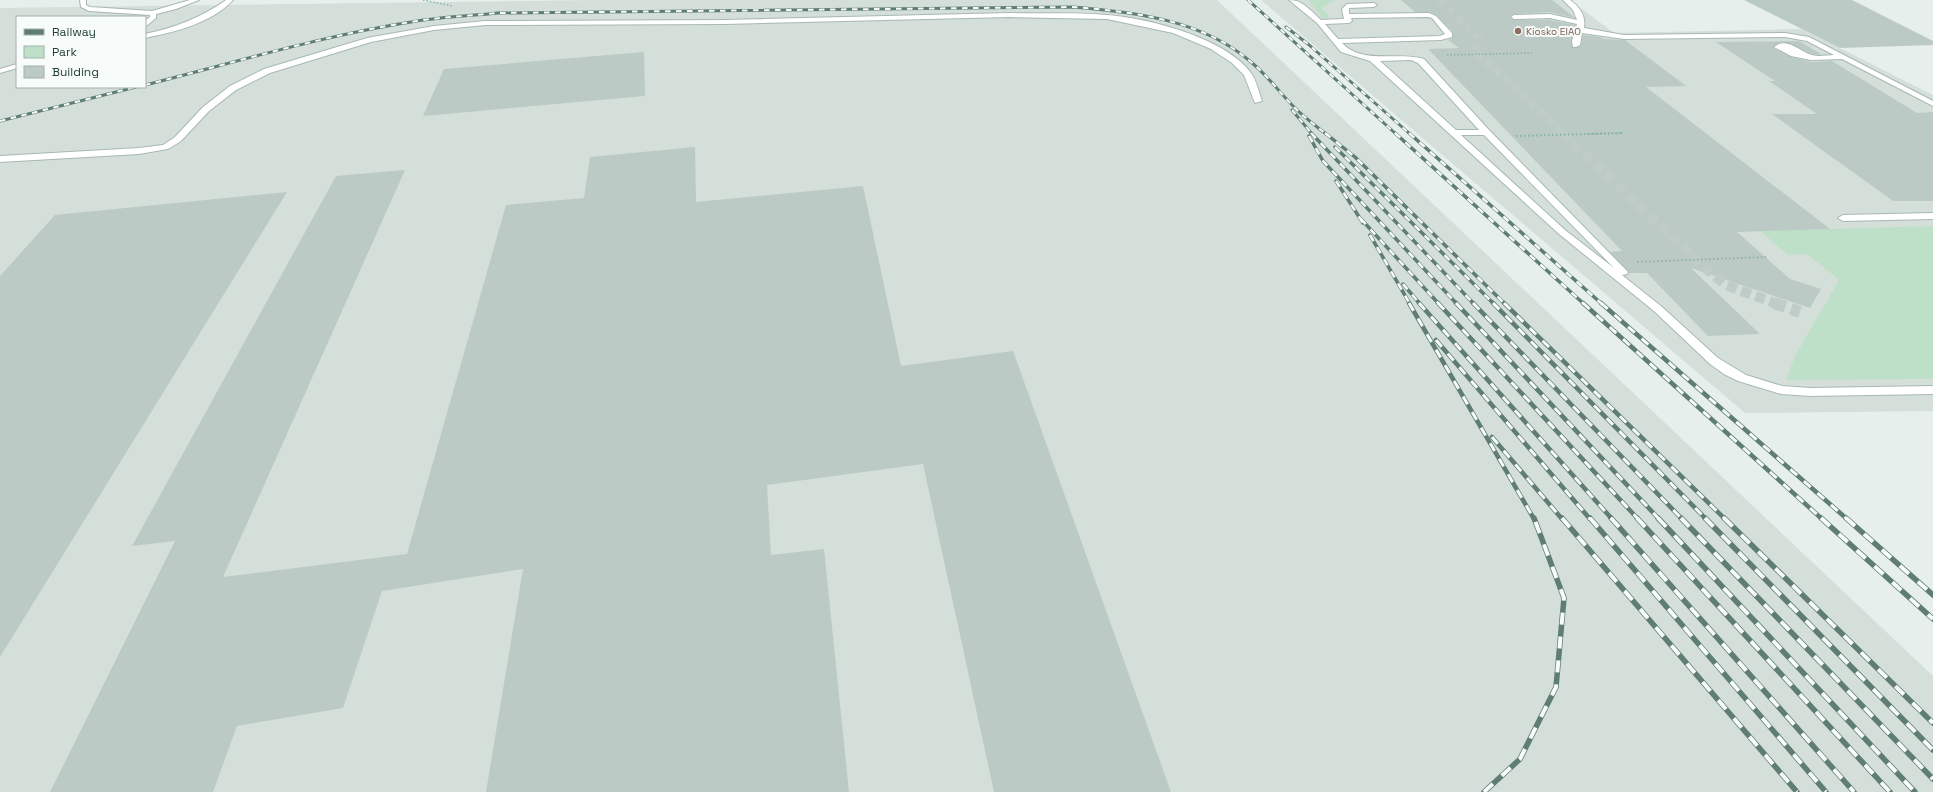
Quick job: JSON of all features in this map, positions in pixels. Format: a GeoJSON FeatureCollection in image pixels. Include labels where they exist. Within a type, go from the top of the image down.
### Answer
{"type":"FeatureCollection","features":[{"type":"Feature","properties":{"kind":"lane"},"geometry":{"type":"LineString","coordinates":[[83,0],[83,6],[89,9],[152,13],[174,8],[196,0]]}},
{"type":"Feature","properties":{"kind":"lane"},"geometry":{"type":"LineString","coordinates":[[146,36],[164,32],[194,22],[230,0]]}},
{"type":"Feature","properties":{"kind":"lane"},"geometry":{"type":"LineString","coordinates":[[1292,0],[1300,3],[1344,50],[1373,59],[1417,59],[1424,64],[1486,132],[1658,309],[1714,361],[1728,371],[1764,386],[1781,390],[1810,392],[1933,390]]}},
{"type":"Feature","properties":{"kind":"lane"},"geometry":{"type":"LineString","coordinates":[[1319,22],[1349,21],[1346,16],[1345,9],[1354,0]]}},
{"type":"Feature","properties":{"kind":"lane"},"geometry":{"type":"LineString","coordinates":[[1566,0],[1577,9],[1580,26],[1576,45]]}},
{"type":"Feature","properties":{"kind":"lane"},"geometry":{"type":"LineString","coordinates":[[1347,6],[1374,5]]}},
{"type":"Feature","properties":{"kind":"lane"},"geometry":{"type":"LineString","coordinates":[[146,24],[154,17],[152,13]]}},
{"type":"Feature","properties":{"kind":"lane"},"geometry":{"type":"LineString","coordinates":[[0,159],[139,151],[165,147],[178,138],[206,109],[233,88],[267,71],[312,56],[370,40],[434,28],[485,23],[725,22],[1009,15],[1107,17],[1175,31],[1214,47],[1235,61],[1248,74],[1258,101]]}},
{"type":"Feature","properties":{"kind":"lane"},"geometry":{"type":"LineString","coordinates":[[1336,41],[1449,36],[1434,17],[1429,16],[1346,16]]}},
{"type":"Feature","properties":{"kind":"lane"},"geometry":{"type":"LineString","coordinates":[[1514,17],[1550,16],[1580,26],[1624,37],[1785,35],[1809,39],[1933,104]]}},
{"type":"Feature","properties":{"kind":"lane"},"geometry":{"type":"LineString","coordinates":[[1810,58],[1844,57]]}},
{"type":"Feature","properties":{"kind":"lane"},"geometry":{"type":"LineString","coordinates":[[1373,59],[1562,232],[1658,309]]}},
{"type":"Feature","properties":{"kind":"lane"},"geometry":{"type":"LineString","coordinates":[[0,71],[16,66]]}},
{"type":"Feature","properties":{"kind":"lane"},"geometry":{"type":"LineString","coordinates":[[1453,133],[1486,132]]}},
{"type":"Feature","properties":{"kind":"lane"},"geometry":{"type":"LineString","coordinates":[[1843,218],[1933,216]]}},
{"type":"Feature","properties":{"kind":"path"},"geometry":{"type":"LineString","coordinates":[[423,0],[452,6]]}},
{"type":"Feature","properties":{"kind":"path"},"geometry":{"type":"LineString","coordinates":[[1441,55],[1532,53]]}},
{"type":"Feature","properties":{"kind":"path"},"geometry":{"type":"LineString","coordinates":[[1512,136],[1623,133]]}},
{"type":"Feature","properties":{"kind":"path"},"geometry":{"type":"LineString","coordinates":[[1630,262],[1766,257]]}},
{"type":"Feature","properties":{"kind":"shaded area"},"geometry":{"type":"Polygon","coordinates":[[[596,0],[1217,0],[1933,676],[1933,792],[0,792],[0,8],[596,0]]]}},
{"type":"Feature","properties":{"kind":"shaded area"},"geometry":{"type":"Polygon","coordinates":[[[1261,0],[1570,0],[1614,33],[1802,29],[1933,95],[1933,411],[1745,413],[1261,0]]]}},
{"type":"Feature","properties":{"kind":"green space"},"geometry":{"type":"Polygon","coordinates":[[[1308,0],[1334,0],[1322,8],[1330,18],[1322,18],[1308,0]]]}},
{"type":"Feature","properties":{"kind":"green space"},"geometry":{"type":"Polygon","coordinates":[[[1933,226],[1933,379],[1786,380],[1795,356],[1839,280],[1807,254],[1788,255],[1760,231],[1933,226]]]}},
{"type":"Feature","properties":{"kind":"building"},"geometry":{"type":"Polygon","coordinates":[[[1401,0],[1552,0],[1575,18],[1550,12],[1514,14],[1510,17],[1514,20],[1550,20],[1575,25],[1571,41],[1573,48],[1581,45],[1583,35],[1600,37],[1603,39],[1625,40],[1686,86],[1646,87],[1830,229],[1737,232],[1790,279],[1821,289],[1810,308],[1691,268],[1760,334],[1708,336],[1647,273],[1629,273],[1610,252],[1622,251],[1428,49],[1459,48],[1448,40],[1453,38],[1453,32],[1437,15],[1429,12],[1415,12],[1401,0]]]}},
{"type":"Feature","properties":{"kind":"building"},"geometry":{"type":"Polygon","coordinates":[[[1744,0],[1852,0],[1933,41],[1933,45],[1840,48],[1744,0]]]}},
{"type":"Feature","properties":{"kind":"building"},"geometry":{"type":"Polygon","coordinates":[[[1799,41],[1821,54],[1812,54],[1784,42],[1778,43],[1773,48],[1791,57],[1811,62],[1832,61],[1917,113],[1933,112],[1933,201],[1893,201],[1772,114],[1817,114],[1769,81],[1775,81],[1716,42],[1799,41]]]}},
{"type":"Feature","properties":{"kind":"building"},"geometry":{"type":"Polygon","coordinates":[[[644,52],[645,96],[423,116],[444,69],[644,52]]]}},
{"type":"Feature","properties":{"kind":"building"},"geometry":{"type":"Polygon","coordinates":[[[695,147],[696,202],[863,186],[901,366],[1013,351],[1171,792],[994,792],[923,464],[767,485],[771,555],[824,549],[849,792],[486,792],[523,569],[382,591],[343,708],[237,726],[213,792],[50,792],[175,541],[132,546],[336,176],[405,170],[223,577],[407,554],[506,205],[584,198],[590,157],[695,147]]]}},
{"type":"Feature","properties":{"kind":"building"},"geometry":{"type":"Polygon","coordinates":[[[287,192],[0,657],[0,276],[55,215],[287,192]]]}},
{"type":"Feature","properties":{"kind":"tunnel"},"geometry":{"type":"LineString","coordinates":[[1439,0],[1479,37],[1475,51],[1563,134]]}},
{"type":"Feature","properties":{"kind":"tunnel"},"geometry":{"type":"LineString","coordinates":[[1562,133],[1704,267],[1726,285],[1777,304]]}},
{"type":"Feature","properties":{"kind":"tunnel"},"geometry":{"type":"LineString","coordinates":[[1774,303],[1800,312]]}},
{"type":"Feature","properties":{"kind":"railway"},"geometry":{"type":"LineString","coordinates":[[1248,0],[1396,134]]}},
{"type":"Feature","properties":{"kind":"railway"},"geometry":{"type":"LineString","coordinates":[[146,85],[277,50],[377,28],[422,20],[498,13],[1073,7],[1144,16],[1190,27],[1212,36],[1251,62],[1299,112],[1326,134]]}},
{"type":"Feature","properties":{"kind":"railway"},"geometry":{"type":"LineString","coordinates":[[1286,27],[1308,44],[1410,134]]}},
{"type":"Feature","properties":{"kind":"railway"},"geometry":{"type":"LineString","coordinates":[[0,121],[132,88]]}},
{"type":"Feature","properties":{"kind":"railway"},"geometry":{"type":"LineString","coordinates":[[1292,110],[1312,134]]}},
{"type":"Feature","properties":{"kind":"railway"},"geometry":{"type":"LineString","coordinates":[[1311,133],[1474,304]]}},
{"type":"Feature","properties":{"kind":"railway"},"geometry":{"type":"LineString","coordinates":[[1325,133],[1355,157],[1505,304]]}},
{"type":"Feature","properties":{"kind":"railway"},"geometry":{"type":"LineString","coordinates":[[1395,133],[1584,304]]}},
{"type":"Feature","properties":{"kind":"railway"},"geometry":{"type":"LineString","coordinates":[[1409,133],[1602,304]]}},
{"type":"Feature","properties":{"kind":"railway"},"geometry":{"type":"LineString","coordinates":[[1309,136],[1323,161],[1457,304]]}},
{"type":"Feature","properties":{"kind":"railway"},"geometry":{"type":"LineString","coordinates":[[1335,147],[1493,303]]}},
{"type":"Feature","properties":{"kind":"railway"},"geometry":{"type":"LineString","coordinates":[[1336,181],[1363,223]]}},
{"type":"Feature","properties":{"kind":"railway"},"geometry":{"type":"LineString","coordinates":[[1361,219],[1439,304]]}},
{"type":"Feature","properties":{"kind":"railway"},"geometry":{"type":"LineString","coordinates":[[1370,235],[1410,304]]}},
{"type":"Feature","properties":{"kind":"railway"},"geometry":{"type":"LineString","coordinates":[[1403,284],[1420,304]]}},
{"type":"Feature","properties":{"kind":"railway"},"geometry":{"type":"LineString","coordinates":[[1409,303],[1534,519]]}},
{"type":"Feature","properties":{"kind":"railway"},"geometry":{"type":"LineString","coordinates":[[1419,303],[1612,519]]}},
{"type":"Feature","properties":{"kind":"railway"},"geometry":{"type":"LineString","coordinates":[[1438,303],[1638,519]]}},
{"type":"Feature","properties":{"kind":"railway"},"geometry":{"type":"LineString","coordinates":[[1456,303],[1659,519]]}},
{"type":"Feature","properties":{"kind":"railway"},"geometry":{"type":"LineString","coordinates":[[1473,303],[1682,519]]}},
{"type":"Feature","properties":{"kind":"railway"},"geometry":{"type":"LineString","coordinates":[[1493,303],[1706,519]]}},
{"type":"Feature","properties":{"kind":"railway"},"geometry":{"type":"LineString","coordinates":[[1504,303],[1725,519]]}},
{"type":"Feature","properties":{"kind":"railway"},"geometry":{"type":"LineString","coordinates":[[1583,303],[1822,519]]}},
{"type":"Feature","properties":{"kind":"railway"},"geometry":{"type":"LineString","coordinates":[[1601,303],[1847,519]]}},
{"type":"Feature","properties":{"kind":"railway"},"geometry":{"type":"LineString","coordinates":[[1436,340],[1590,519]]}},
{"type":"Feature","properties":{"kind":"railway"},"geometry":{"type":"LineString","coordinates":[[1492,437],[1562,519]]}},
{"type":"Feature","properties":{"kind":"railway"},"geometry":{"type":"LineString","coordinates":[[1484,792],[1520,759],[1556,687],[1564,598],[1534,518]]}},
{"type":"Feature","properties":{"kind":"railway"},"geometry":{"type":"LineString","coordinates":[[1562,518],[1797,792]]}},
{"type":"Feature","properties":{"kind":"railway"},"geometry":{"type":"LineString","coordinates":[[1590,518],[1826,792]]}},
{"type":"Feature","properties":{"kind":"railway"},"geometry":{"type":"LineString","coordinates":[[1611,518],[1854,792]]}},
{"type":"Feature","properties":{"kind":"railway"},"geometry":{"type":"LineString","coordinates":[[1637,518],[1890,792]]}},
{"type":"Feature","properties":{"kind":"railway"},"geometry":{"type":"LineString","coordinates":[[1658,518],[1915,792]]}},
{"type":"Feature","properties":{"kind":"railway"},"geometry":{"type":"LineString","coordinates":[[1681,518],[1933,779]]}},
{"type":"Feature","properties":{"kind":"railway"},"geometry":{"type":"LineString","coordinates":[[1705,518],[1933,750]]}},
{"type":"Feature","properties":{"kind":"railway"},"geometry":{"type":"LineString","coordinates":[[1724,518],[1933,723]]}},
{"type":"Feature","properties":{"kind":"railway"},"geometry":{"type":"LineString","coordinates":[[1821,518],[1933,619]]}},
{"type":"Feature","properties":{"kind":"railway"},"geometry":{"type":"LineString","coordinates":[[1846,518],[1933,595]]}},
{"type":"Feature","properties":{"kind":"place","name":"Kiosko EIAO"},"geometry":{"type":"Point","coordinates":[1518,31]}}]}
